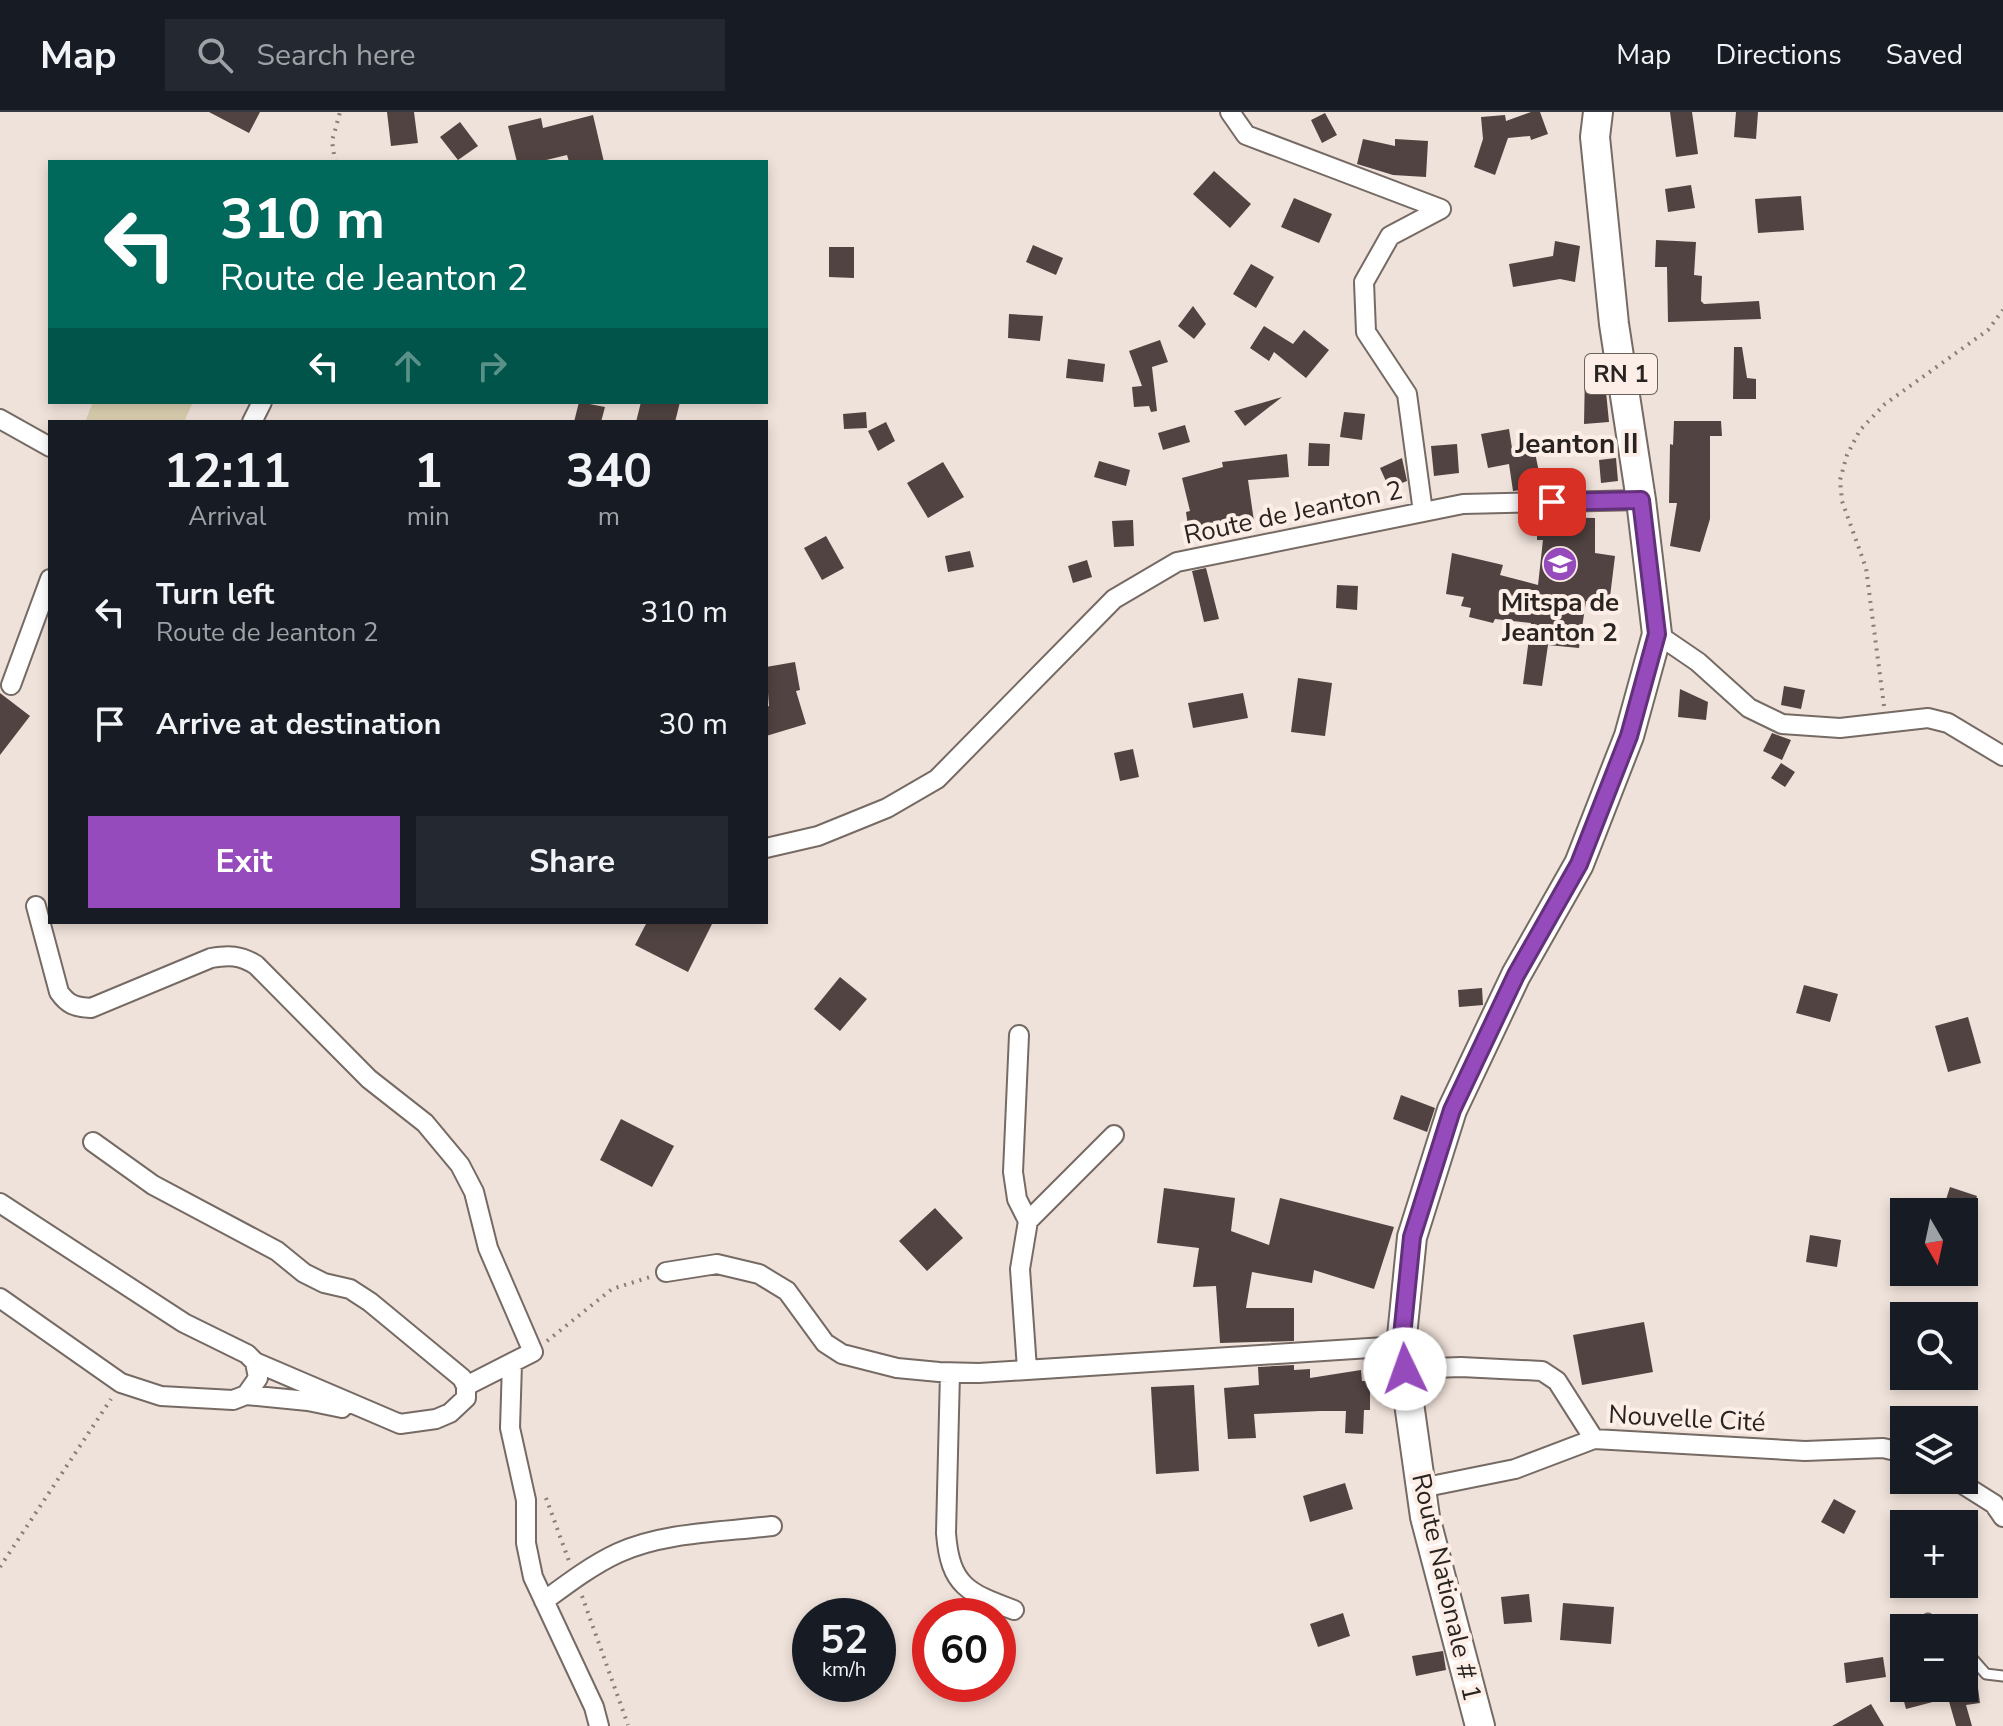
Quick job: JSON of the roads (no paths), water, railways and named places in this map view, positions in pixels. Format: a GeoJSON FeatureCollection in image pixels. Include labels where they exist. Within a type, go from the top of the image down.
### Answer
{"type":"FeatureCollection","features":[{"type":"Feature","properties":{"kind":"main road","name":"Route Nationale # 1"},"geometry":{"type":"LineString","coordinates":[[1480,1726],[1425,1517],[1403,1358],[1412,1237],[1452,1110],[1516,975],[1579,864],[1629,736],[1657,634],[1641,500],[1614,324],[1595,137],[1598,112]]}},
{"type":"Feature","properties":{"kind":"street"},"geometry":{"type":"LineString","coordinates":[[1230,112],[1246,135],[1441,209],[1390,236],[1364,282],[1366,332],[1407,394],[1423,512]]}},
{"type":"Feature","properties":{"kind":"street"},"geometry":{"type":"LineString","coordinates":[[0,419],[48,446]]}},
{"type":"Feature","properties":{"kind":"street","name":"Route de Jeanton 2"},"geometry":{"type":"LineString","coordinates":[[768,848],[818,836],[887,808],[937,779],[1114,599],[1177,562],[1463,504],[1641,500]]}},
{"type":"Feature","properties":{"kind":"street"},"geometry":{"type":"LineString","coordinates":[[11,685],[48,584]]}},
{"type":"Feature","properties":{"kind":"street"},"geometry":{"type":"LineString","coordinates":[[1657,634],[1698,662],[1749,708],[1782,724],[1840,728],[1928,718],[1948,723],[2003,756]]}},
{"type":"Feature","properties":{"kind":"street"},"geometry":{"type":"LineString","coordinates":[[36,906],[59,992],[67,1003],[91,1008],[211,958],[229,955],[243,957],[256,965],[369,1079],[425,1123],[460,1165],[474,1192],[488,1248],[533,1352],[466,1386]]}},
{"type":"Feature","properties":{"kind":"street"},"geometry":{"type":"LineString","coordinates":[[1019,1035],[1013,1172],[1017,1199],[1028,1221]]}},
{"type":"Feature","properties":{"kind":"street"},"geometry":{"type":"LineString","coordinates":[[1027,1369],[1020,1269],[1028,1221],[1114,1135]]}},
{"type":"Feature","properties":{"kind":"street"},"geometry":{"type":"LineString","coordinates":[[0,1203],[184,1323],[247,1354],[255,1362],[400,1424],[436,1419],[462,1404],[466,1398],[466,1386],[462,1378],[370,1302],[350,1289],[324,1283],[304,1273],[257,1238],[153,1185],[93,1142]]}},
{"type":"Feature","properties":{"kind":"street"},"geometry":{"type":"LineString","coordinates":[[666,1272],[717,1264],[759,1274],[787,1291],[825,1343],[842,1354],[897,1368],[950,1373],[1403,1358]]}},
{"type":"Feature","properties":{"kind":"street"},"geometry":{"type":"LineString","coordinates":[[0,1298],[121,1383],[161,1396],[233,1400],[246,1395],[308,1401],[384,1417]]}},
{"type":"Feature","properties":{"kind":"street","name":"Nouvelle Cité"},"geometry":{"type":"LineString","coordinates":[[1403,1358],[1461,1367],[1542,1371],[1557,1381],[1594,1439],[1805,1451],[1890,1450]]}},
{"type":"Feature","properties":{"kind":"street"},"geometry":{"type":"LineString","coordinates":[[246,1395],[258,1378],[255,1362]]}},
{"type":"Feature","properties":{"kind":"street"},"geometry":{"type":"LineString","coordinates":[[512,1363],[510,1428],[526,1500],[528,1561],[594,1707],[599,1726]]}},
{"type":"Feature","properties":{"kind":"street"},"geometry":{"type":"LineString","coordinates":[[950,1373],[948,1558],[957,1577],[981,1598]]}},
{"type":"Feature","properties":{"kind":"street"},"geometry":{"type":"LineString","coordinates":[[1421,1488],[1515,1469],[1594,1439]]}},
{"type":"Feature","properties":{"kind":"street"},"geometry":{"type":"LineString","coordinates":[[1978,1494],[1994,1504],[2003,1517]]}},
{"type":"Feature","properties":{"kind":"street"},"geometry":{"type":"LineString","coordinates":[[544,1601],[617,1553],[647,1544],[772,1526]]}},
{"type":"Feature","properties":{"kind":"lane"},"geometry":{"type":"LineString","coordinates":[[1978,1665],[1986,1674],[2003,1676]]}},
{"type":"Feature","properties":{"kind":"place","name":"Mitspa de Jeanton 2"},"geometry":{"type":"Point","coordinates":[1560,564]}},
{"type":"Feature","properties":{"kind":"district","name":"Jeanton II"},"geometry":{"type":"Point","coordinates":[1577,443]}}]}
